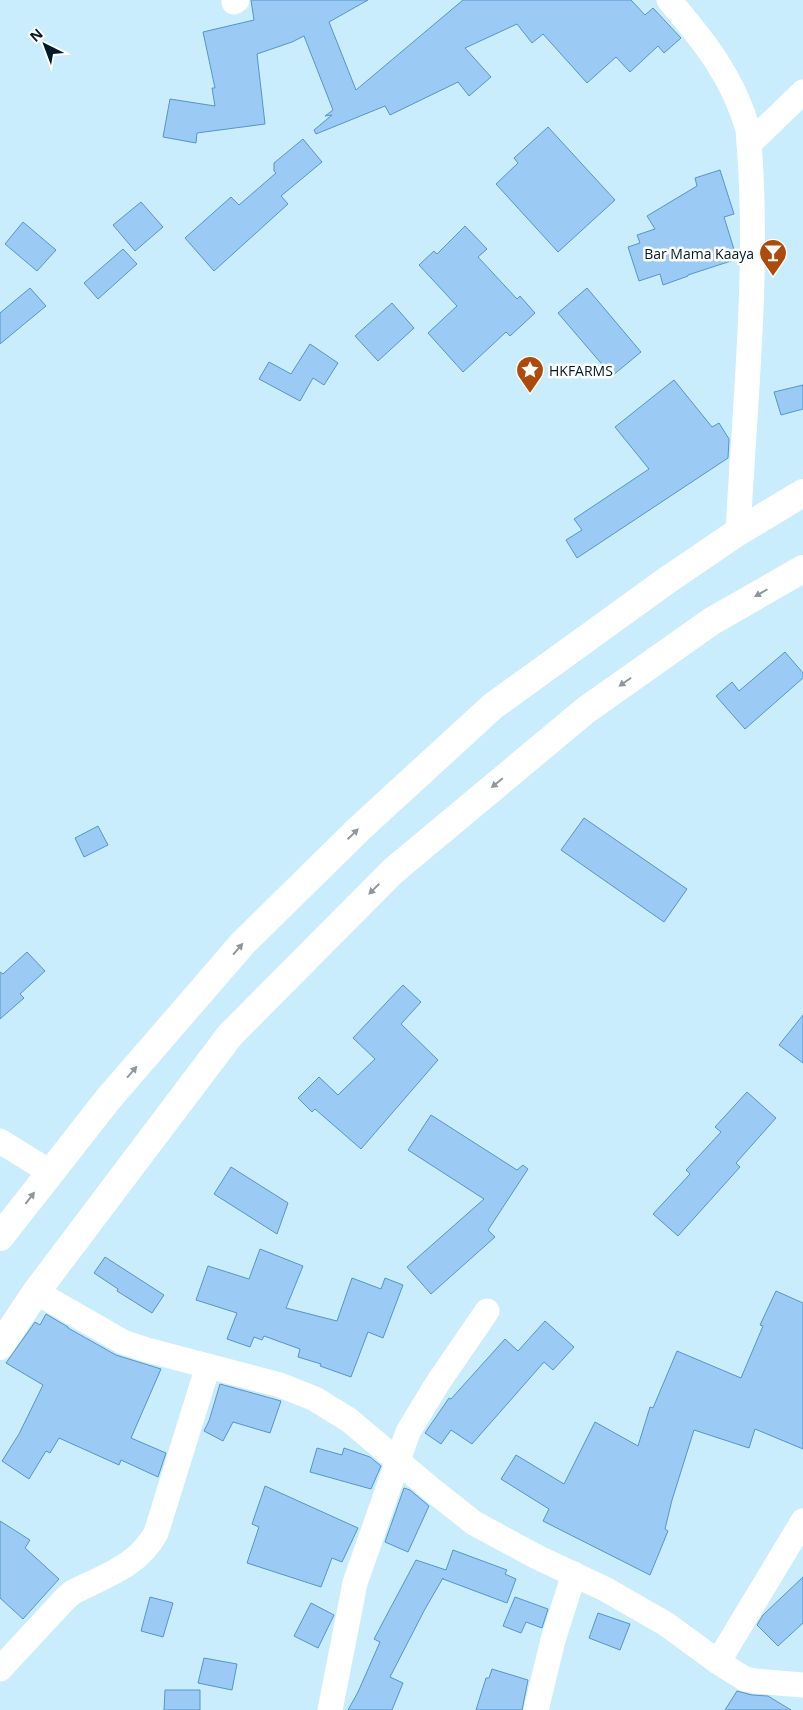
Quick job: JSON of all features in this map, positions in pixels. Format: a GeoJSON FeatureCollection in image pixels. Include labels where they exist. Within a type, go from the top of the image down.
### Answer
{"type":"FeatureCollection","features":[{"type":"Feature","properties":{"kind":"highway"},"geometry":{"type":"LineString","coordinates":[[0,1237],[109,1098],[242,943],[360,828],[493,706],[666,581],[738,532],[803,493]]}},
{"type":"Feature","properties":{"kind":"highway"},"geometry":{"type":"LineString","coordinates":[[0,1346],[36,1292],[230,1035],[393,870],[586,710],[712,621],[803,569]]}},
{"type":"Feature","properties":{"kind":"street"},"geometry":{"type":"LineString","coordinates":[[669,0],[697,32],[724,72],[744,113],[748,130],[753,231],[751,303],[738,532]]}},
{"type":"Feature","properties":{"kind":"street"},"geometry":{"type":"LineString","coordinates":[[749,144],[803,92]]}},
{"type":"Feature","properties":{"kind":"street"},"geometry":{"type":"LineString","coordinates":[[0,1141],[50,1172]]}},
{"type":"Feature","properties":{"kind":"street"},"geometry":{"type":"LineString","coordinates":[[36,1292],[122,1342],[280,1385],[315,1399],[349,1420],[474,1522],[537,1557],[605,1589],[666,1624],[745,1679],[803,1684]]}},
{"type":"Feature","properties":{"kind":"street"},"geometry":{"type":"LineString","coordinates":[[330,1710],[355,1583],[408,1432],[437,1384],[487,1311]]}},
{"type":"Feature","properties":{"kind":"street"},"geometry":{"type":"LineString","coordinates":[[0,1669],[73,1592],[134,1561],[150,1545],[156,1533],[208,1366]]}},
{"type":"Feature","properties":{"kind":"street"},"geometry":{"type":"LineString","coordinates":[[718,1662],[803,1521]]}},
{"type":"Feature","properties":{"kind":"street"},"geometry":{"type":"LineString","coordinates":[[536,1710],[553,1640],[574,1574]]}},
{"type":"Feature","properties":{"kind":"building"},"geometry":{"type":"Polygon","coordinates":[[[251,0],[368,0],[329,22],[356,90],[463,0],[631,0],[645,15],[653,8],[681,38],[664,53],[658,46],[630,72],[616,57],[587,83],[543,34],[532,43],[517,24],[465,48],[491,77],[469,96],[458,82],[390,115],[385,106],[316,134],[314,130],[332,115],[325,116],[333,110],[304,36],[257,54],[265,124],[197,133],[196,143],[163,137],[170,99],[215,106],[212,88],[215,88],[203,32],[254,20],[251,0]]]}},
{"type":"Feature","properties":{"kind":"building"},"geometry":{"type":"Polygon","coordinates":[[[548,127],[615,200],[558,252],[496,184],[518,163],[514,158],[548,127]]]}},
{"type":"Feature","properties":{"kind":"building"},"geometry":{"type":"Polygon","coordinates":[[[303,139],[322,162],[281,196],[288,204],[214,271],[185,238],[231,197],[239,205],[276,173],[274,171],[274,163],[303,139]]]}},
{"type":"Feature","properties":{"kind":"building"},"geometry":{"type":"Polygon","coordinates":[[[720,170],[734,214],[724,217],[737,259],[663,285],[660,274],[639,281],[628,247],[640,243],[637,235],[655,229],[647,216],[697,186],[695,178],[720,170]]]}},
{"type":"Feature","properties":{"kind":"building"},"geometry":{"type":"Polygon","coordinates":[[[141,202],[163,227],[135,251],[113,225],[141,202]]]}},
{"type":"Feature","properties":{"kind":"building"},"geometry":{"type":"Polygon","coordinates":[[[23,222],[56,250],[37,271],[5,244],[23,222]]]}},
{"type":"Feature","properties":{"kind":"building"},"geometry":{"type":"Polygon","coordinates":[[[465,226],[487,249],[478,257],[517,299],[520,296],[535,313],[510,336],[506,332],[463,372],[428,333],[457,306],[419,265],[434,251],[437,254],[465,226]]]}},
{"type":"Feature","properties":{"kind":"building"},"geometry":{"type":"Polygon","coordinates":[[[123,249],[137,264],[98,299],[84,283],[123,249]]]}},
{"type":"Feature","properties":{"kind":"building"},"geometry":{"type":"Polygon","coordinates":[[[30,288],[46,306],[0,344],[0,313],[30,288]]]}},
{"type":"Feature","properties":{"kind":"building"},"geometry":{"type":"Polygon","coordinates":[[[587,288],[641,352],[612,376],[558,313],[587,288]]]}},
{"type":"Feature","properties":{"kind":"building"},"geometry":{"type":"Polygon","coordinates":[[[392,303],[414,328],[378,361],[355,336],[392,303]]]}},
{"type":"Feature","properties":{"kind":"building"},"geometry":{"type":"Polygon","coordinates":[[[310,344],[338,363],[324,385],[313,378],[300,401],[259,379],[269,362],[291,374],[310,344]]]}},
{"type":"Feature","properties":{"kind":"building"},"geometry":{"type":"Polygon","coordinates":[[[674,380],[712,427],[719,423],[729,439],[728,458],[577,558],[566,540],[582,530],[574,519],[649,469],[615,427],[674,380]]]}},
{"type":"Feature","properties":{"kind":"building"},"geometry":{"type":"Polygon","coordinates":[[[803,385],[803,409],[781,415],[774,392],[803,385]]]}},
{"type":"Feature","properties":{"kind":"building"},"geometry":{"type":"Polygon","coordinates":[[[785,652],[803,673],[803,678],[745,729],[716,696],[732,682],[739,691],[785,652]]]}},
{"type":"Feature","properties":{"kind":"building"},"geometry":{"type":"Polygon","coordinates":[[[584,818],[687,889],[664,922],[561,850],[584,818]]]}},
{"type":"Feature","properties":{"kind":"building"},"geometry":{"type":"Polygon","coordinates":[[[98,826],[108,845],[84,857],[75,838],[98,826]]]}},
{"type":"Feature","properties":{"kind":"building"},"geometry":{"type":"Polygon","coordinates":[[[27,952],[45,971],[20,994],[24,998],[0,1019],[0,972],[3,974],[27,952]]]}},
{"type":"Feature","properties":{"kind":"building"},"geometry":{"type":"Polygon","coordinates":[[[403,985],[421,1002],[401,1024],[438,1060],[361,1149],[315,1109],[312,1112],[298,1098],[319,1077],[338,1095],[375,1059],[353,1038],[403,985]]]}},
{"type":"Feature","properties":{"kind":"building"},"geometry":{"type":"Polygon","coordinates":[[[803,1015],[803,1063],[779,1045],[803,1015]]]}},
{"type":"Feature","properties":{"kind":"building"},"geometry":{"type":"Polygon","coordinates":[[[747,1092],[776,1118],[736,1163],[740,1167],[678,1236],[653,1214],[690,1174],[686,1170],[721,1132],[715,1127],[747,1092]]]}},
{"type":"Feature","properties":{"kind":"building"},"geometry":{"type":"Polygon","coordinates":[[[431,1115],[517,1170],[523,1165],[528,1169],[488,1230],[495,1237],[431,1294],[407,1267],[484,1199],[408,1150],[431,1115]]]}},
{"type":"Feature","properties":{"kind":"building"},"geometry":{"type":"Polygon","coordinates":[[[231,1167],[288,1203],[277,1234],[214,1194],[231,1167]]]}},
{"type":"Feature","properties":{"kind":"building"},"geometry":{"type":"Polygon","coordinates":[[[260,1249],[303,1266],[286,1308],[337,1321],[352,1278],[381,1289],[385,1278],[403,1285],[383,1338],[368,1332],[351,1377],[320,1366],[321,1364],[298,1357],[300,1349],[264,1336],[262,1340],[254,1337],[250,1347],[227,1339],[237,1313],[196,1300],[208,1266],[249,1279],[260,1249]]]}},
{"type":"Feature","properties":{"kind":"building"},"geometry":{"type":"Polygon","coordinates":[[[105,1257],[164,1295],[152,1313],[117,1291],[118,1289],[94,1273],[105,1257]]]}},
{"type":"Feature","properties":{"kind":"building"},"geometry":{"type":"Polygon","coordinates":[[[776,1291],[803,1303],[803,1449],[755,1429],[749,1448],[694,1430],[672,1500],[665,1529],[668,1531],[650,1575],[543,1521],[549,1509],[501,1479],[516,1455],[564,1484],[595,1422],[638,1446],[650,1407],[653,1408],[677,1351],[741,1378],[763,1326],[760,1325],[776,1291]]]}},
{"type":"Feature","properties":{"kind":"building"},"geometry":{"type":"Polygon","coordinates":[[[46,1314],[116,1355],[161,1369],[131,1438],[166,1453],[158,1477],[121,1460],[119,1465],[59,1438],[50,1453],[46,1451],[29,1479],[2,1461],[19,1434],[43,1385],[6,1363],[35,1322],[40,1325],[46,1314]]]}},
{"type":"Feature","properties":{"kind":"building"},"geometry":{"type":"Polygon","coordinates":[[[545,1321],[574,1347],[553,1370],[544,1362],[472,1444],[451,1430],[441,1444],[425,1433],[449,1398],[451,1399],[505,1339],[518,1351],[545,1321]]]}},
{"type":"Feature","properties":{"kind":"building"},"geometry":{"type":"Polygon","coordinates":[[[220,1384],[281,1401],[270,1433],[233,1422],[223,1441],[204,1431],[209,1421],[220,1384]]]}},
{"type":"Feature","properties":{"kind":"building"},"geometry":{"type":"Polygon","coordinates":[[[317,1448],[342,1455],[344,1448],[370,1457],[381,1466],[371,1489],[310,1472],[317,1448]]]}},
{"type":"Feature","properties":{"kind":"building"},"geometry":{"type":"Polygon","coordinates":[[[265,1486],[358,1528],[342,1562],[332,1558],[321,1587],[247,1563],[259,1527],[252,1524],[265,1486]]]}},
{"type":"Feature","properties":{"kind":"building"},"geometry":{"type":"Polygon","coordinates":[[[404,1488],[410,1490],[429,1506],[408,1552],[385,1542],[404,1488]]]}},
{"type":"Feature","properties":{"kind":"building"},"geometry":{"type":"Polygon","coordinates":[[[0,1521],[30,1540],[25,1548],[59,1579],[23,1619],[0,1598],[0,1521]]]}},
{"type":"Feature","properties":{"kind":"building"},"geometry":{"type":"Polygon","coordinates":[[[453,1550],[507,1570],[505,1574],[516,1579],[507,1603],[443,1578],[390,1677],[403,1683],[392,1710],[348,1710],[380,1642],[374,1639],[416,1560],[446,1570],[453,1550]]]}},
{"type":"Feature","properties":{"kind":"building"},"geometry":{"type":"Polygon","coordinates":[[[803,1577],[803,1623],[778,1646],[757,1625],[763,1615],[803,1577]]]}},
{"type":"Feature","properties":{"kind":"building"},"geometry":{"type":"Polygon","coordinates":[[[150,1597],[173,1603],[163,1637],[141,1631],[150,1597]]]}},
{"type":"Feature","properties":{"kind":"building"},"geometry":{"type":"Polygon","coordinates":[[[515,1597],[548,1609],[542,1628],[526,1622],[521,1633],[503,1626],[515,1597]]]}},
{"type":"Feature","properties":{"kind":"building"},"geometry":{"type":"Polygon","coordinates":[[[311,1603],[334,1615],[318,1648],[294,1636],[311,1603]]]}},
{"type":"Feature","properties":{"kind":"building"},"geometry":{"type":"Polygon","coordinates":[[[598,1613],[630,1624],[620,1650],[589,1638],[598,1613]]]}},
{"type":"Feature","properties":{"kind":"building"},"geometry":{"type":"Polygon","coordinates":[[[204,1658],[237,1664],[232,1690],[198,1683],[204,1658]]]}},
{"type":"Feature","properties":{"kind":"building"},"geometry":{"type":"Polygon","coordinates":[[[492,1669],[528,1680],[522,1710],[476,1710],[486,1678],[489,1678],[492,1669]]]}},
{"type":"Feature","properties":{"kind":"building"},"geometry":{"type":"Polygon","coordinates":[[[165,1690],[200,1690],[200,1710],[164,1710],[165,1690]]]}},
{"type":"Feature","properties":{"kind":"building"},"geometry":{"type":"Polygon","coordinates":[[[737,1691],[752,1695],[768,1696],[791,1710],[725,1710],[737,1691]]]}},
{"type":"Feature","properties":{"kind":"place","name":"Bar Mama Kaaya"},"geometry":{"type":"Point","coordinates":[773,277]}},
{"type":"Feature","properties":{"kind":"place","name":"HKFARMS"},"geometry":{"type":"Point","coordinates":[530,394]}}]}
